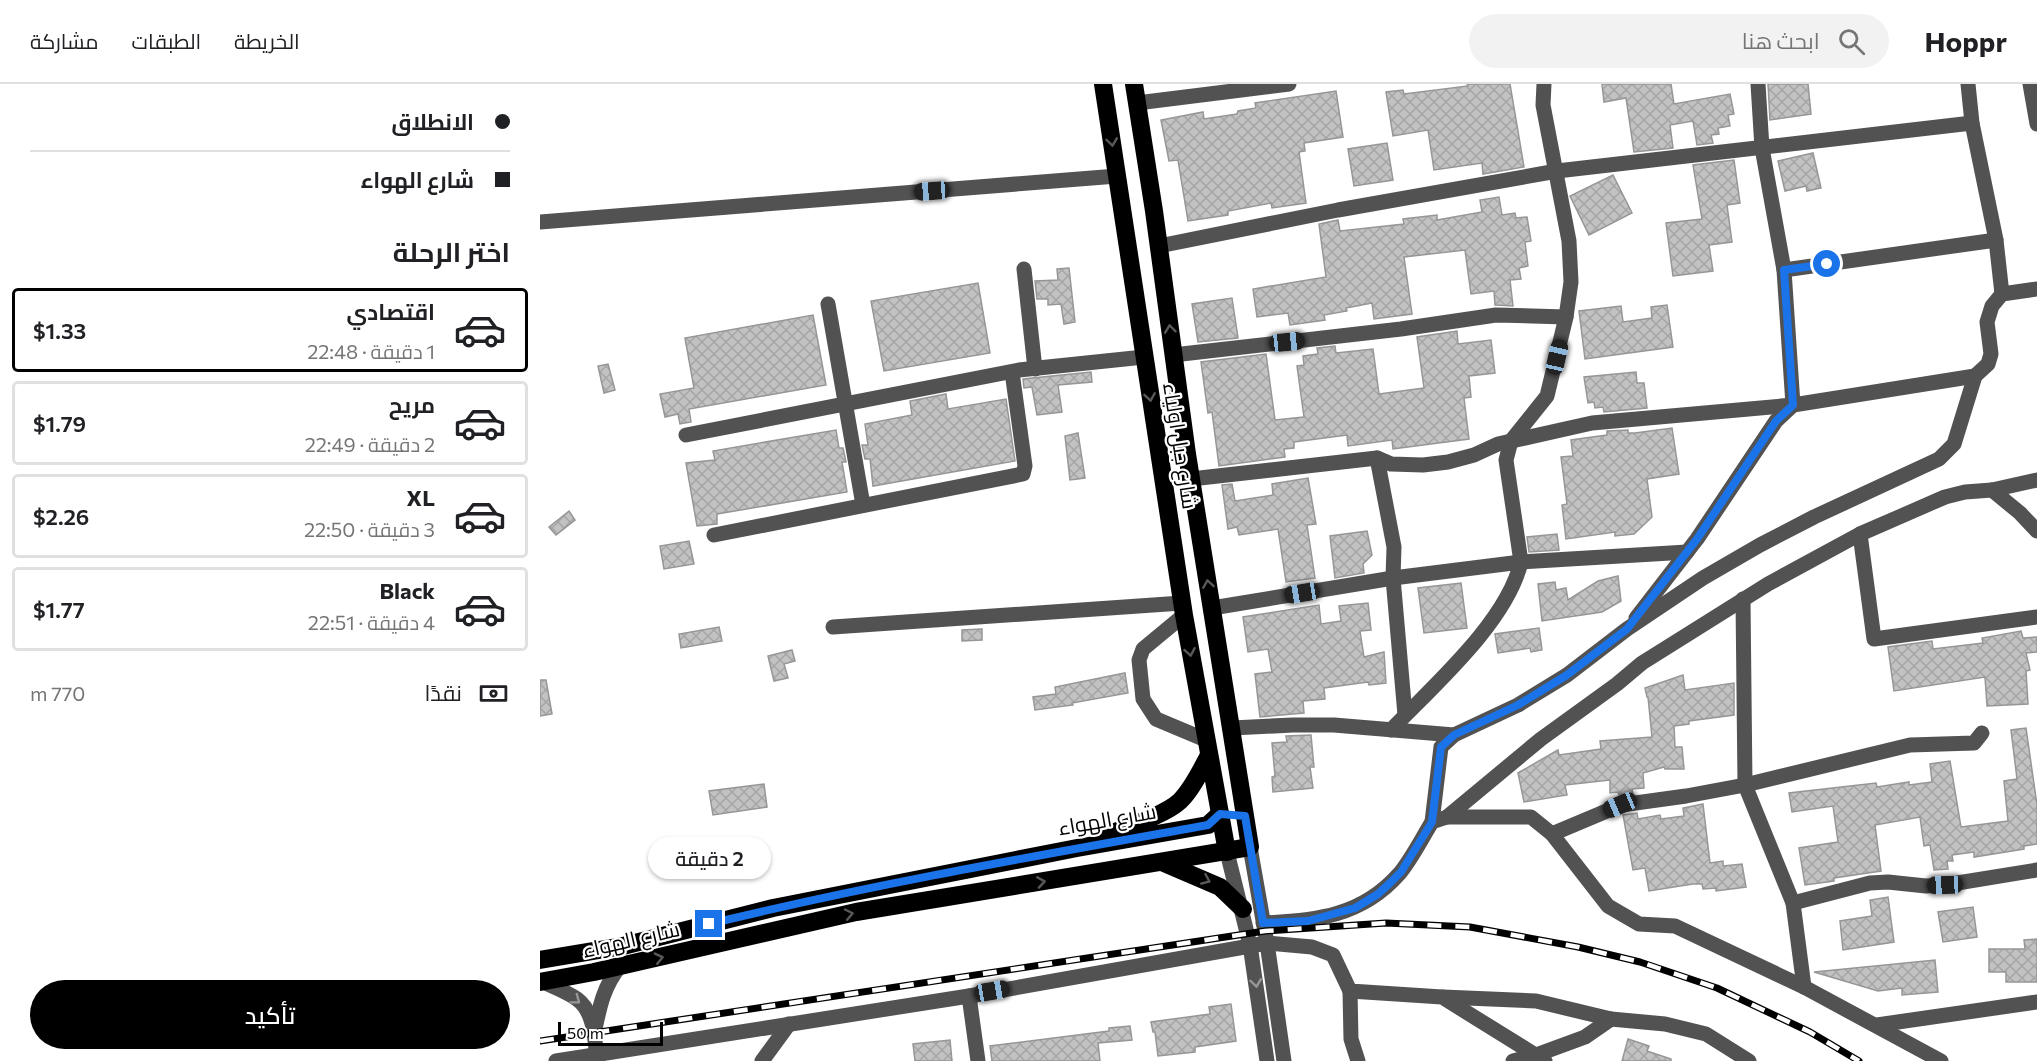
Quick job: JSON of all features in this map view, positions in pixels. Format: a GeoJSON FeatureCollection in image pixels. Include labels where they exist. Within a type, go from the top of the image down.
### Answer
{"type":"FeatureCollection","features":[{"type":"Feature","properties":{"kind":"highway","name":"شارع جبل اولياء"},"geometry":{"type":"LineString","coordinates":[[1103,84],[1183,609],[1227,852]]}},
{"type":"Feature","properties":{"kind":"highway","name":"شارع جبل اولياء"},"geometry":{"type":"LineString","coordinates":[[1134,84],[1191,479],[1250,848]]}},
{"type":"Feature","properties":{"kind":"highway"},"geometry":{"type":"LineString","coordinates":[[1077,848],[1179,802],[1191,788],[1207,748]]}},
{"type":"Feature","properties":{"kind":"highway"},"geometry":{"type":"LineString","coordinates":[[1220,814],[1245,812]]}},
{"type":"Feature","properties":{"kind":"highway","name":"شارع الهواء"},"geometry":{"type":"LineString","coordinates":[[540,960],[623,946],[773,908],[1077,848],[1208,825],[1220,814]]}},
{"type":"Feature","properties":{"kind":"highway","name":"شارع الهواء"},"geometry":{"type":"LineString","coordinates":[[542,982],[856,912],[1250,848]]}},
{"type":"Feature","properties":{"kind":"highway"},"geometry":{"type":"LineString","coordinates":[[1162,863],[1212,882],[1229,894],[1243,909]]}},
{"type":"Feature","properties":{"kind":"street"},"geometry":{"type":"LineString","coordinates":[[1137,103],[1289,84]]}},
{"type":"Feature","properties":{"kind":"street"},"geometry":{"type":"LineString","coordinates":[[1391,730],[1477,639],[1507,598],[1515,583],[1521,562],[1506,460],[1511,441],[1547,396],[1566,317],[1570,282],[1569,242],[1543,105],[1544,84]]}},
{"type":"Feature","properties":{"kind":"street"},"geometry":{"type":"LineString","coordinates":[[1758,84],[1762,148],[1784,270],[1793,405]]}},
{"type":"Feature","properties":{"kind":"street"},"geometry":{"type":"LineString","coordinates":[[1968,84],[1972,123],[1996,240],[2002,294]]}},
{"type":"Feature","properties":{"kind":"street"},"geometry":{"type":"LineString","coordinates":[[2031,84],[2037,124]]}},
{"type":"Feature","properties":{"kind":"street"},"geometry":{"type":"LineString","coordinates":[[1159,246],[1338,210],[1557,171],[1972,123]]}},
{"type":"Feature","properties":{"kind":"street"},"geometry":{"type":"LineString","coordinates":[[540,222],[1117,176]]}},
{"type":"Feature","properties":{"kind":"street"},"geometry":{"type":"LineString","coordinates":[[1784,270],[1996,240]]}},
{"type":"Feature","properties":{"kind":"street"},"geometry":{"type":"LineString","coordinates":[[1024,270],[1035,369]]}},
{"type":"Feature","properties":{"kind":"street"},"geometry":{"type":"LineString","coordinates":[[1263,923],[1308,921],[1355,908],[1378,894],[1401,872],[1432,822],[1441,747],[1454,735],[1518,705],[1567,675],[1627,629],[1703,578],[1760,545],[1814,517],[1939,459],[1954,444],[1975,376],[1988,364],[1991,354],[1987,322],[1992,306],[2002,294],[2037,289]]}},
{"type":"Feature","properties":{"kind":"street"},"geometry":{"type":"LineString","coordinates":[[828,304],[863,505]]}},
{"type":"Feature","properties":{"kind":"street"},"geometry":{"type":"LineString","coordinates":[[1173,355],[1401,329],[1496,315],[1566,317]]}},
{"type":"Feature","properties":{"kind":"street"},"geometry":{"type":"LineString","coordinates":[[686,435],[1012,372],[1144,357]]}},
{"type":"Feature","properties":{"kind":"street"},"geometry":{"type":"LineString","coordinates":[[714,535],[1023,474],[1025,466],[1012,372]]}},
{"type":"Feature","properties":{"kind":"street"},"geometry":{"type":"LineString","coordinates":[[1191,479],[1377,458],[1391,464],[1423,465],[1448,462],[1474,455],[1498,444],[1592,423],[1793,405],[1975,376]]}},
{"type":"Feature","properties":{"kind":"street"},"geometry":{"type":"LineString","coordinates":[[1627,629],[1688,552],[1776,421],[1793,405]]}},
{"type":"Feature","properties":{"kind":"street"},"geometry":{"type":"LineString","coordinates":[[1377,458],[1394,547],[1393,578],[1405,716]]}},
{"type":"Feature","properties":{"kind":"street"},"geometry":{"type":"LineString","coordinates":[[1447,817],[1541,739],[1642,663],[1743,599],[1860,534],[1945,497],[2037,480]]}},
{"type":"Feature","properties":{"kind":"street"},"geometry":{"type":"LineString","coordinates":[[1992,490],[2020,513],[2037,531]]}},
{"type":"Feature","properties":{"kind":"street"},"geometry":{"type":"LineString","coordinates":[[1860,534],[1875,639],[2037,617]]}},
{"type":"Feature","properties":{"kind":"street"},"geometry":{"type":"LineString","coordinates":[[1212,608],[1393,578],[1521,562],[1688,552]]}},
{"type":"Feature","properties":{"kind":"street"},"geometry":{"type":"LineString","coordinates":[[1743,599],[1745,785],[1793,903],[1804,987]]}},
{"type":"Feature","properties":{"kind":"street"},"geometry":{"type":"LineString","coordinates":[[833,627],[1183,609]]}},
{"type":"Feature","properties":{"kind":"street"},"geometry":{"type":"LineString","coordinates":[[1183,609],[1143,649],[1139,660],[1143,699],[1156,719],[1207,748]]}},
{"type":"Feature","properties":{"kind":"street"},"geometry":{"type":"LineString","coordinates":[[1232,728],[1293,724],[1334,725],[1454,735]]}},
{"type":"Feature","properties":{"kind":"street"},"geometry":{"type":"LineString","coordinates":[[1552,834],[1620,805],[1745,785],[1910,745],[1974,743],[1982,733]]}},
{"type":"Feature","properties":{"kind":"street"},"geometry":{"type":"LineString","coordinates":[[1432,822],[1447,817],[1531,817],[1552,834],[1608,906],[1639,924],[1675,926],[1804,987],[1941,1061]]}},
{"type":"Feature","properties":{"kind":"street"},"geometry":{"type":"LineString","coordinates":[[1250,848],[1267,943],[1284,1061]]}},
{"type":"Feature","properties":{"kind":"street"},"geometry":{"type":"LineString","coordinates":[[1227,852],[1243,909],[1250,945],[1267,1061]]}},
{"type":"Feature","properties":{"kind":"street"},"geometry":{"type":"LineString","coordinates":[[1793,903],[1870,883],[1945,885],[2037,870]]}},
{"type":"Feature","properties":{"kind":"street"},"geometry":{"type":"LineString","coordinates":[[556,1061],[597,1058],[789,1024],[969,996],[1267,943],[1312,947],[1333,955],[1350,991],[1351,1039],[1358,1061]]}},
{"type":"Feature","properties":{"kind":"street"},"geometry":{"type":"LineString","coordinates":[[594,1032],[602,996],[620,966]]}},
{"type":"Feature","properties":{"kind":"street"},"geometry":{"type":"LineString","coordinates":[[542,982],[579,1000],[588,1012],[594,1032],[597,1058]]}},
{"type":"Feature","properties":{"kind":"street"},"geometry":{"type":"LineString","coordinates":[[1350,991],[1536,1001],[1611,1019],[1665,1024],[1706,1034],[1749,1061]]}},
{"type":"Feature","properties":{"kind":"street"},"geometry":{"type":"LineString","coordinates":[[969,996],[978,1061]]}},
{"type":"Feature","properties":{"kind":"street"},"geometry":{"type":"LineString","coordinates":[[1442,997],[1540,1058]]}},
{"type":"Feature","properties":{"kind":"street"},"geometry":{"type":"LineString","coordinates":[[1877,1025],[2037,1002]]}},
{"type":"Feature","properties":{"kind":"street"},"geometry":{"type":"LineString","coordinates":[[1513,1061],[1540,1058],[1585,1037],[1611,1019]]}},
{"type":"Feature","properties":{"kind":"street"},"geometry":{"type":"LineString","coordinates":[[762,1061],[789,1024]]}},
{"type":"Feature","properties":{"kind":"building"},"geometry":{"type":"Polygon","coordinates":[[[1467,84],[1510,84],[1524,167],[1483,174],[1482,163],[1434,170],[1428,130],[1393,136],[1386,92],[1403,90],[1404,94],[1468,86],[1467,84]]]}},
{"type":"Feature","properties":{"kind":"building"},"geometry":{"type":"Polygon","coordinates":[[[1602,84],[1671,84],[1674,104],[1730,94],[1734,114],[1728,115],[1730,126],[1718,128],[1719,134],[1711,135],[1713,143],[1697,145],[1693,121],[1670,125],[1673,148],[1634,152],[1626,98],[1604,102],[1602,84]]]}},
{"type":"Feature","properties":{"kind":"building"},"geometry":{"type":"Polygon","coordinates":[[[1768,84],[1808,84],[1811,114],[1770,120],[1768,84]]]}},
{"type":"Feature","properties":{"kind":"building"},"geometry":{"type":"Polygon","coordinates":[[[1336,91],[1343,137],[1304,143],[1305,151],[1299,152],[1306,203],[1272,208],[1271,203],[1228,211],[1228,215],[1188,221],[1178,160],[1169,161],[1161,120],[1203,112],[1204,119],[1237,114],[1238,111],[1256,108],[1255,103],[1336,91]]]}},
{"type":"Feature","properties":{"kind":"building"},"geometry":{"type":"Polygon","coordinates":[[[1387,143],[1393,180],[1354,186],[1348,149],[1387,143]]]}},
{"type":"Feature","properties":{"kind":"building"},"geometry":{"type":"Polygon","coordinates":[[[1813,153],[1821,188],[1807,191],[1806,186],[1785,191],[1778,161],[1813,153]]]}},
{"type":"Feature","properties":{"kind":"building"},"geometry":{"type":"Polygon","coordinates":[[[1734,160],[1740,203],[1727,205],[1732,242],[1709,245],[1713,271],[1673,276],[1666,223],[1702,219],[1693,165],[1734,160]]]}},
{"type":"Feature","properties":{"kind":"building"},"geometry":{"type":"Polygon","coordinates":[[[1613,175],[1632,213],[1589,235],[1570,196],[1613,175]]]}},
{"type":"Feature","properties":{"kind":"building"},"geometry":{"type":"Polygon","coordinates":[[[1499,197],[1502,215],[1515,213],[1516,218],[1527,217],[1531,241],[1525,242],[1528,266],[1519,268],[1521,279],[1510,280],[1513,306],[1495,305],[1494,291],[1471,294],[1465,250],[1404,257],[1412,314],[1374,319],[1372,303],[1324,315],[1325,320],[1290,325],[1288,313],[1257,317],[1253,289],[1326,277],[1319,224],[1338,220],[1340,231],[1404,224],[1403,219],[1437,215],[1437,220],[1482,212],[1480,200],[1499,197]]]}},
{"type":"Feature","properties":{"kind":"building"},"geometry":{"type":"Polygon","coordinates":[[[1069,268],[1075,322],[1064,324],[1061,304],[1048,305],[1048,299],[1037,299],[1035,281],[1058,280],[1057,269],[1069,268]]]}},
{"type":"Feature","properties":{"kind":"building"},"geometry":{"type":"Polygon","coordinates":[[[978,283],[990,353],[884,371],[871,301],[978,283]]]}},
{"type":"Feature","properties":{"kind":"building"},"geometry":{"type":"Polygon","coordinates":[[[1232,298],[1238,338],[1198,342],[1192,304],[1232,298]]]}},
{"type":"Feature","properties":{"kind":"building"},"geometry":{"type":"Polygon","coordinates":[[[1667,305],[1673,347],[1585,359],[1579,311],[1621,306],[1623,322],[1652,318],[1651,307],[1667,305]]]}},
{"type":"Feature","properties":{"kind":"building"},"geometry":{"type":"Polygon","coordinates":[[[813,315],[826,385],[689,409],[691,422],[680,424],[678,414],[665,417],[660,394],[694,388],[685,338],[813,315]]]}},
{"type":"Feature","properties":{"kind":"building"},"geometry":{"type":"Polygon","coordinates":[[[1457,331],[1458,344],[1491,340],[1495,373],[1469,376],[1471,397],[1464,398],[1469,439],[1393,449],[1392,440],[1348,446],[1347,435],[1294,442],[1294,448],[1284,449],[1285,457],[1219,466],[1212,412],[1208,413],[1201,362],[1266,354],[1275,420],[1304,417],[1297,366],[1304,365],[1303,356],[1318,354],[1317,348],[1335,346],[1336,353],[1373,349],[1379,394],[1424,388],[1417,337],[1457,331]]]}},
{"type":"Feature","properties":{"kind":"building"},"geometry":{"type":"Polygon","coordinates":[[[608,364],[615,390],[604,393],[598,366],[608,364]]]}},
{"type":"Feature","properties":{"kind":"building"},"geometry":{"type":"Polygon","coordinates":[[[1091,372],[1092,382],[1058,385],[1062,412],[1037,415],[1032,387],[1024,388],[1023,379],[1091,372]]]}},
{"type":"Feature","properties":{"kind":"building"},"geometry":{"type":"Polygon","coordinates":[[[1636,372],[1637,383],[1644,383],[1647,408],[1604,412],[1603,407],[1595,408],[1594,402],[1588,403],[1584,377],[1636,372]]]}},
{"type":"Feature","properties":{"kind":"building"},"geometry":{"type":"Polygon","coordinates":[[[946,394],[948,409],[1006,399],[1015,461],[873,486],[870,459],[865,459],[862,445],[868,445],[865,424],[912,415],[910,401],[946,394]]]}},
{"type":"Feature","properties":{"kind":"building"},"geometry":{"type":"Polygon","coordinates":[[[1672,428],[1679,474],[1647,479],[1652,517],[1634,534],[1615,536],[1615,532],[1566,539],[1562,505],[1567,504],[1561,457],[1573,456],[1571,440],[1607,435],[1607,431],[1628,430],[1628,433],[1635,433],[1672,428]]]}},
{"type":"Feature","properties":{"kind":"building"},"geometry":{"type":"Polygon","coordinates":[[[836,430],[839,448],[843,448],[846,462],[842,462],[847,492],[717,514],[717,524],[697,526],[686,463],[715,460],[713,451],[836,430]]]}},
{"type":"Feature","properties":{"kind":"building"},"geometry":{"type":"Polygon","coordinates":[[[1078,433],[1085,478],[1070,480],[1065,436],[1078,433]]]}},
{"type":"Feature","properties":{"kind":"building"},"geometry":{"type":"Polygon","coordinates":[[[1308,478],[1316,524],[1307,525],[1315,578],[1286,582],[1278,529],[1239,535],[1237,527],[1228,529],[1222,485],[1232,484],[1235,501],[1273,495],[1272,484],[1308,478]]]}},
{"type":"Feature","properties":{"kind":"building"},"geometry":{"type":"Polygon","coordinates":[[[569,511],[575,520],[556,535],[549,527],[569,511]]]}},
{"type":"Feature","properties":{"kind":"building"},"geometry":{"type":"Polygon","coordinates":[[[1367,531],[1372,555],[1363,564],[1364,573],[1335,578],[1330,536],[1367,531]]]}},
{"type":"Feature","properties":{"kind":"building"},"geometry":{"type":"Polygon","coordinates":[[[1557,534],[1559,550],[1529,552],[1527,537],[1557,534]]]}},
{"type":"Feature","properties":{"kind":"building"},"geometry":{"type":"Polygon","coordinates":[[[689,541],[694,564],[664,569],[660,546],[689,541]]]}},
{"type":"Feature","properties":{"kind":"building"},"geometry":{"type":"Polygon","coordinates":[[[1618,576],[1621,601],[1602,612],[1542,621],[1538,584],[1555,582],[1556,590],[1566,588],[1568,600],[1598,581],[1618,576]]]}},
{"type":"Feature","properties":{"kind":"building"},"geometry":{"type":"Polygon","coordinates":[[[1461,583],[1467,628],[1424,633],[1418,588],[1461,583]]]}},
{"type":"Feature","properties":{"kind":"building"},"geometry":{"type":"Polygon","coordinates":[[[1368,603],[1371,630],[1360,631],[1364,657],[1384,652],[1386,683],[1369,685],[1368,682],[1324,688],[1325,699],[1303,701],[1304,713],[1260,717],[1255,674],[1272,672],[1268,649],[1248,652],[1243,617],[1319,605],[1321,624],[1341,621],[1339,606],[1368,603]]]}},
{"type":"Feature","properties":{"kind":"building"},"geometry":{"type":"Polygon","coordinates":[[[719,627],[722,641],[681,648],[679,634],[719,627]]]}},
{"type":"Feature","properties":{"kind":"building"},"geometry":{"type":"Polygon","coordinates":[[[1539,628],[1542,650],[1531,652],[1530,648],[1498,653],[1495,634],[1539,628]]]}},
{"type":"Feature","properties":{"kind":"building"},"geometry":{"type":"Polygon","coordinates":[[[982,629],[982,640],[962,641],[962,630],[982,629]]]}},
{"type":"Feature","properties":{"kind":"building"},"geometry":{"type":"Polygon","coordinates":[[[2021,631],[2023,638],[2037,637],[2037,652],[2026,653],[2030,670],[2026,671],[2028,704],[1987,706],[1985,677],[1894,691],[1888,647],[1932,641],[1933,649],[1983,643],[1982,638],[2021,631]]]}},
{"type":"Feature","properties":{"kind":"building"},"geometry":{"type":"Polygon","coordinates":[[[792,650],[795,661],[784,664],[788,678],[774,681],[768,656],[792,650]]]}},
{"type":"Feature","properties":{"kind":"building"},"geometry":{"type":"Polygon","coordinates":[[[1125,673],[1128,693],[1072,703],[1073,705],[1035,710],[1033,697],[1056,694],[1055,687],[1125,673]]]}},
{"type":"Feature","properties":{"kind":"building"},"geometry":{"type":"Polygon","coordinates":[[[1683,675],[1685,690],[1734,683],[1734,715],[1689,721],[1689,724],[1674,726],[1675,747],[1682,747],[1684,769],[1665,769],[1664,767],[1643,773],[1644,788],[1632,789],[1633,794],[1610,793],[1610,780],[1565,785],[1567,795],[1524,802],[1518,773],[1558,750],[1559,755],[1601,749],[1600,741],[1652,737],[1645,688],[1683,675]]]}},
{"type":"Feature","properties":{"kind":"building"},"geometry":{"type":"Polygon","coordinates":[[[540,680],[546,680],[552,714],[540,716],[540,680]]]}},
{"type":"Feature","properties":{"kind":"building"},"geometry":{"type":"Polygon","coordinates":[[[2026,728],[2037,805],[2037,844],[2024,846],[2024,849],[1974,857],[1974,852],[1952,855],[1953,861],[1947,861],[1948,869],[1934,870],[1930,845],[1924,846],[1920,817],[1875,825],[1881,871],[1805,885],[1799,848],[1838,842],[1833,806],[1792,812],[1789,793],[1876,783],[1877,787],[1909,782],[1909,785],[1932,782],[1930,764],[1950,761],[1961,827],[2008,821],[2004,781],[2017,779],[2011,730],[2026,728]]]}},
{"type":"Feature","properties":{"kind":"building"},"geometry":{"type":"Polygon","coordinates":[[[1311,735],[1314,767],[1310,767],[1313,788],[1273,792],[1272,777],[1275,776],[1272,743],[1287,742],[1286,736],[1311,735]]]}},
{"type":"Feature","properties":{"kind":"building"},"geometry":{"type":"Polygon","coordinates":[[[764,784],[767,807],[713,815],[709,791],[764,784]]]}},
{"type":"Feature","properties":{"kind":"building"},"geometry":{"type":"Polygon","coordinates":[[[1703,804],[1710,863],[1723,861],[1723,866],[1742,864],[1746,887],[1716,891],[1716,888],[1703,889],[1702,884],[1693,884],[1649,891],[1645,868],[1633,870],[1623,815],[1637,813],[1638,819],[1660,815],[1661,819],[1684,816],[1683,808],[1703,804]]]}},
{"type":"Feature","properties":{"kind":"building"},"geometry":{"type":"Polygon","coordinates":[[[1888,897],[1894,942],[1843,950],[1840,921],[1872,916],[1870,900],[1888,897]]]}},
{"type":"Feature","properties":{"kind":"building"},"geometry":{"type":"Polygon","coordinates":[[[1973,907],[1977,937],[1943,942],[1938,912],[1973,907]]]}},
{"type":"Feature","properties":{"kind":"building"},"geometry":{"type":"Polygon","coordinates":[[[2037,939],[2037,982],[2006,982],[2006,972],[1989,972],[1989,949],[2025,949],[2024,940],[2037,939]]]}},
{"type":"Feature","properties":{"kind":"building"},"geometry":{"type":"Polygon","coordinates":[[[1935,960],[1938,992],[1902,995],[1902,988],[1878,991],[1814,972],[1935,960]]]}},
{"type":"Feature","properties":{"kind":"building"},"geometry":{"type":"Polygon","coordinates":[[[1231,1004],[1236,1041],[1195,1047],[1195,1052],[1158,1056],[1155,1032],[1153,1032],[1151,1022],[1210,1014],[1209,1007],[1231,1004]]]}},
{"type":"Feature","properties":{"kind":"building"},"geometry":{"type":"Polygon","coordinates":[[[1130,1026],[1132,1040],[1098,1043],[1100,1061],[992,1061],[990,1046],[1109,1031],[1109,1028],[1130,1026]]]}},
{"type":"Feature","properties":{"kind":"building"},"geometry":{"type":"Polygon","coordinates":[[[1628,1039],[1649,1046],[1647,1051],[1671,1059],[1671,1061],[1622,1061],[1628,1039]]]}},
{"type":"Feature","properties":{"kind":"building"},"geometry":{"type":"Polygon","coordinates":[[[950,1040],[952,1061],[915,1061],[913,1044],[950,1040]]]}},
{"type":"Feature","properties":{"kind":"railway"},"geometry":{"type":"LineString","coordinates":[[540,1041],[1265,931],[1386,923],[1470,927],[1578,947],[1640,962],[1717,988],[1810,1032],[1859,1061]]}},
{"type":"Feature","properties":{"kind":"route"},"geometry":{"type":"LineString","coordinates":[[709,924],[843,894],[1208,825],[1220,814],[1245,816],[1263,923],[1308,921],[1355,908],[1367,901],[1378,894],[1401,872],[1432,822],[1441,747],[1454,735],[1518,705],[1567,675],[1627,629],[1697,539],[1776,421],[1793,405],[1784,270],[1827,264]]}}]}
